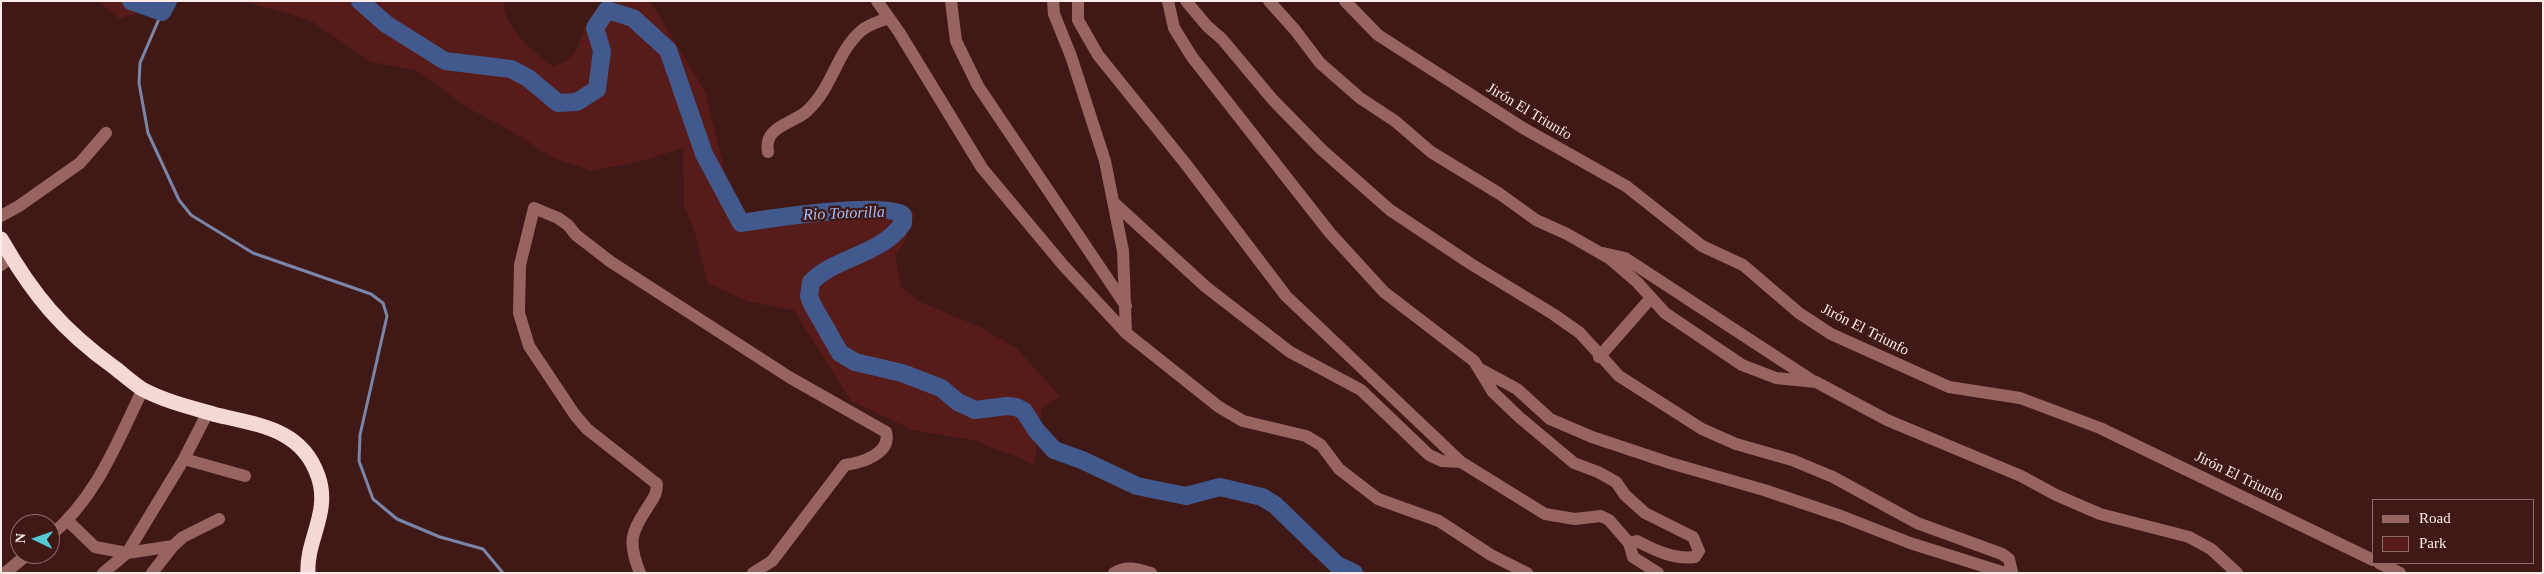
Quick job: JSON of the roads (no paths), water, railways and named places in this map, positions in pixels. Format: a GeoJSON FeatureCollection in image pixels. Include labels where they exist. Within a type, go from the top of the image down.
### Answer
{"type":"FeatureCollection","features":[{"type":"Feature","properties":{"kind":"highway"},"geometry":{"type":"LineString","coordinates":[[1,238],[6,261],[82,344],[143,389],[208,412],[263,424],[300,447],[311,460],[322,491],[319,525],[310,550],[308,573]]}},
{"type":"Feature","properties":{"kind":"street"},"geometry":{"type":"LineString","coordinates":[[877,1],[982,168],[1063,265],[1126,333],[1219,407],[1243,421],[1306,436],[1322,445],[1338,469],[1378,499],[1439,521],[1490,555],[1526,573]]}},
{"type":"Feature","properties":{"kind":"street"},"geometry":{"type":"LineString","coordinates":[[951,1],[956,41],[978,86],[1126,306]]}},
{"type":"Feature","properties":{"kind":"street"},"geometry":{"type":"LineString","coordinates":[[1053,1],[1054,14],[1071,56],[1105,161],[1123,252],[1126,333]]}},
{"type":"Feature","properties":{"kind":"street"},"geometry":{"type":"LineString","coordinates":[[1078,1],[1078,20],[1098,55],[1186,163],[1286,296],[1461,462],[1546,514],[1575,519],[1602,516],[1609,520],[1629,543],[1633,557],[1658,573]]}},
{"type":"Feature","properties":{"kind":"street"},"geometry":{"type":"LineString","coordinates":[[1168,1],[1174,28],[1192,57],[1330,233],[1384,292],[1474,361],[1493,392],[1546,440],[1574,463],[1598,472],[1616,482],[1625,496],[1645,513],[1694,537],[1699,551],[1695,557],[1688,558],[1658,552],[1637,541],[1629,543]]}},
{"type":"Feature","properties":{"kind":"street"},"geometry":{"type":"LineString","coordinates":[[1186,1],[1207,26],[1222,38],[1273,100],[1322,150],[1390,210],[1471,264],[1554,314],[1580,333],[1599,357],[1619,376],[1702,429],[1736,444],[1792,460],[1833,476],[1917,523],[2002,554],[2009,559],[2014,572],[2002,572],[1936,551],[1764,490],[1670,463],[1592,437],[1550,419],[1517,389],[1480,369]]}},
{"type":"Feature","properties":{"kind":"street"},"geometry":{"type":"LineString","coordinates":[[1269,1],[1295,30],[1320,63],[1360,98],[1395,121],[1430,152],[1500,194],[1536,220],[1567,234],[1597,252],[1630,276],[1666,313],[1742,365],[1776,378],[1816,382]]}},
{"type":"Feature","properties":{"kind":"street","name":"Jirón El Triunfo"},"geometry":{"type":"LineString","coordinates":[[1345,1],[1378,35],[1523,128],[1614,178],[1702,246],[1742,265],[1799,313],[1831,334],[1949,387],[2020,398],[2100,428],[2372,560]]}},
{"type":"Feature","properties":{"kind":"street"},"geometry":{"type":"LineString","coordinates":[[768,152],[768,139],[774,131],[808,110],[830,82],[844,50],[852,40],[870,25],[888,18]]}},
{"type":"Feature","properties":{"kind":"street"},"geometry":{"type":"LineString","coordinates":[[1,216],[19,206],[80,163],[106,133]]}},
{"type":"Feature","properties":{"kind":"street"},"geometry":{"type":"LineString","coordinates":[[1113,202],[1206,288],[1290,352],[1361,390],[1429,455],[1442,461],[1461,462]]}},
{"type":"Feature","properties":{"kind":"street"},"geometry":{"type":"LineString","coordinates":[[640,573],[630,545],[631,539],[636,524],[657,492],[657,484],[587,429],[575,415],[530,346],[525,335],[519,313],[520,265],[534,208],[558,218],[568,225],[576,236],[611,262],[790,377],[886,432],[887,439],[873,457],[855,465],[845,465],[772,561],[753,573]]}},
{"type":"Feature","properties":{"kind":"street"},"geometry":{"type":"LineString","coordinates":[[1597,252],[1625,258],[1816,382],[1888,420],[2021,476],[2056,495],[2100,514],[2189,537],[2211,549],[2237,573]]}},
{"type":"Feature","properties":{"kind":"street"},"geometry":{"type":"LineString","coordinates":[[1599,357],[1651,298]]}},
{"type":"Feature","properties":{"kind":"street"},"geometry":{"type":"LineString","coordinates":[[60,528],[68,521],[97,484],[143,389]]}},
{"type":"Feature","properties":{"kind":"street"},"geometry":{"type":"LineString","coordinates":[[103,573],[127,553],[184,458],[208,412]]}},
{"type":"Feature","properties":{"kind":"street"},"geometry":{"type":"LineString","coordinates":[[184,458],[245,476]]}},
{"type":"Feature","properties":{"kind":"street"},"geometry":{"type":"LineString","coordinates":[[152,573],[173,546],[183,537],[219,519]]}},
{"type":"Feature","properties":{"kind":"street"},"geometry":{"type":"LineString","coordinates":[[68,521],[95,547],[127,553],[173,546]]}},
{"type":"Feature","properties":{"kind":"street"},"geometry":{"type":"LineString","coordinates":[[5,573],[16,564]]}},
{"type":"Feature","properties":{"kind":"street"},"geometry":{"type":"LineString","coordinates":[[2382,564],[2400,573]]}},
{"type":"Feature","properties":{"kind":"street"},"geometry":{"type":"LineString","coordinates":[[1114,573],[1121,568],[1137,568],[1151,573]]}},
{"type":"Feature","properties":{"kind":"waterway","name":"Rio Totorilla"},"geometry":{"type":"LineString","coordinates":[[131,1],[162,12],[168,1]]}},
{"type":"Feature","properties":{"kind":"waterway","name":"Rio Totorilla"},"geometry":{"type":"LineString","coordinates":[[360,1],[386,24],[445,61],[511,69],[528,78],[558,103],[577,102],[597,89],[602,51],[595,28],[607,10],[633,18],[668,50],[704,154],[741,223],[850,210],[891,211],[903,215],[903,223],[894,234],[872,249],[833,266],[811,282],[809,296],[812,304],[840,353],[855,362],[902,373],[941,388],[958,402],[975,410],[1007,406],[1016,407],[1024,411],[1036,430],[1054,450],[1082,460],[1137,486],[1186,496],[1220,487],[1262,497],[1275,505],[1337,565],[1354,573]]}},
{"type":"Feature","properties":{"kind":"waterway"},"geometry":{"type":"LineString","coordinates":[[162,12],[140,63],[139,83],[148,133],[179,200],[191,215],[253,253],[371,294],[383,303],[387,316],[360,435],[359,461],[373,499],[397,519],[440,537],[483,549],[503,573]]}}]}
